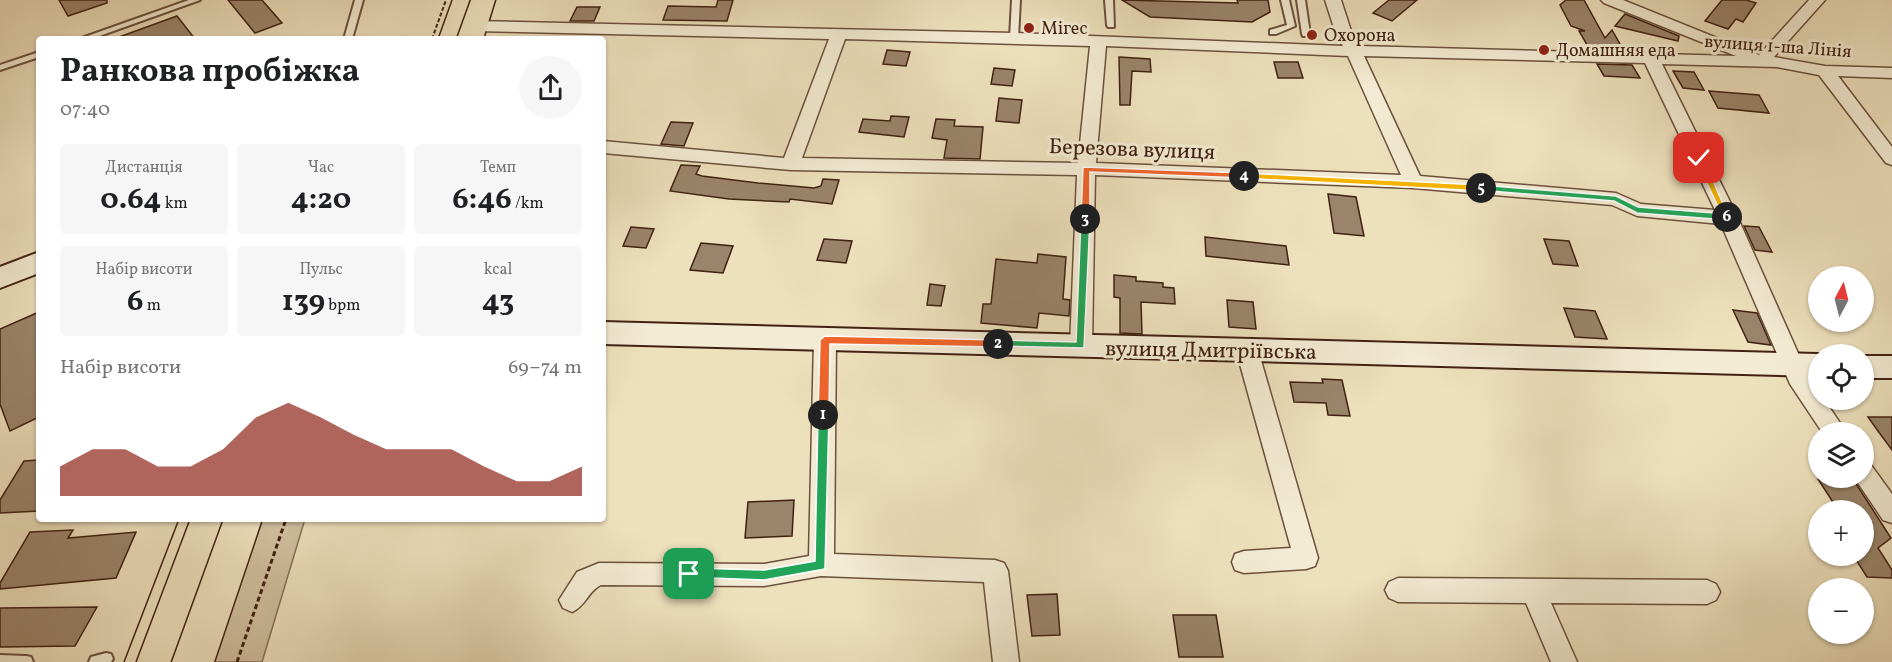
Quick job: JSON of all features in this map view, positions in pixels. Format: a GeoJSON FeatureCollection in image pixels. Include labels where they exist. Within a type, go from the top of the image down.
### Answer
{"type":"FeatureCollection","features":[{"type":"Feature","properties":{"kind":"main road"},"geometry":{"type":"LineString","coordinates":[[472,33],[483,0]]}},
{"type":"Feature","properties":{"kind":"main road"},"geometry":{"type":"LineString","coordinates":[[0,278],[36,263]]}},
{"type":"Feature","properties":{"kind":"main road","name":"вулиця Дмитріївська"},"geometry":{"type":"LineString","coordinates":[[606,333],[1805,365]]}},
{"type":"Feature","properties":{"kind":"main road"},"geometry":{"type":"LineString","coordinates":[[1874,366],[1892,367]]}},
{"type":"Feature","properties":{"kind":"main road"},"geometry":{"type":"LineString","coordinates":[[193,662],[242,522]]}},
{"type":"Feature","properties":{"kind":"street"},"geometry":{"type":"LineString","coordinates":[[1333,0],[1344,34],[1354,51],[1413,182]]}},
{"type":"Feature","properties":{"kind":"street"},"geometry":{"type":"LineString","coordinates":[[1609,0],[1734,49],[1761,62],[1817,0]]}},
{"type":"Feature","properties":{"kind":"street","name":"вулиця 1-ша Лінія"},"geometry":{"type":"LineString","coordinates":[[472,33],[1014,38],[1354,51],[1761,62],[1825,71],[1892,73]]}},
{"type":"Feature","properties":{"kind":"street"},"geometry":{"type":"LineString","coordinates":[[791,164],[838,35]]}},
{"type":"Feature","properties":{"kind":"street"},"geometry":{"type":"LineString","coordinates":[[1081,346],[1086,169],[1099,41]]}},
{"type":"Feature","properties":{"kind":"street"},"geometry":{"type":"LineString","coordinates":[[1651,58],[1728,218],[1805,365],[1801,384],[1828,422]]}},
{"type":"Feature","properties":{"kind":"street"},"geometry":{"type":"LineString","coordinates":[[1825,71],[1892,159]]}},
{"type":"Feature","properties":{"kind":"street","name":"Березова вулиця"},"geometry":{"type":"LineString","coordinates":[[606,147],[791,164],[1086,169],[1413,182],[1616,199],[1637,210],[1728,218]]}},
{"type":"Feature","properties":{"kind":"street"},"geometry":{"type":"LineString","coordinates":[[820,565],[825,340]]}},
{"type":"Feature","properties":{"kind":"street"},"geometry":{"type":"LineString","coordinates":[[1244,562],[1306,558],[1247,350]]}},
{"type":"Feature","properties":{"kind":"street"},"geometry":{"type":"LineString","coordinates":[[1874,488],[1892,513]]}},
{"type":"Feature","properties":{"kind":"street"},"geometry":{"type":"LineString","coordinates":[[572,600],[586,580],[599,574],[764,575],[820,565],[995,571],[1006,662]]}},
{"type":"Feature","properties":{"kind":"street"},"geometry":{"type":"LineString","coordinates":[[1398,590],[1707,592]]}},
{"type":"Feature","properties":{"kind":"street"},"geometry":{"type":"LineString","coordinates":[[1534,592],[1564,662]]}},
{"type":"Feature","properties":{"kind":"lane"},"geometry":{"type":"LineString","coordinates":[[92,36],[196,0]]}},
{"type":"Feature","properties":{"kind":"lane"},"geometry":{"type":"LineString","coordinates":[[349,36],[359,0]]}},
{"type":"Feature","properties":{"kind":"lane"},"geometry":{"type":"LineString","coordinates":[[1014,38],[1016,0]]}},
{"type":"Feature","properties":{"kind":"lane"},"geometry":{"type":"LineString","coordinates":[[1109,0],[1111,25]]}},
{"type":"Feature","properties":{"kind":"lane"},"geometry":{"type":"LineString","coordinates":[[1273,32],[1292,26],[1286,0]]}},
{"type":"Feature","properties":{"kind":"lane"},"geometry":{"type":"LineString","coordinates":[[1301,0],[1306,34]]}},
{"type":"Feature","properties":{"kind":"lane"},"geometry":{"type":"LineString","coordinates":[[0,68],[36,55]]}},
{"type":"Feature","properties":{"kind":"lane"},"geometry":{"type":"LineString","coordinates":[[0,661],[26,662]]}},
{"type":"Feature","properties":{"kind":"path"},"geometry":{"type":"LineString","coordinates":[[433,36],[446,0]]}},
{"type":"Feature","properties":{"kind":"path"},"geometry":{"type":"LineString","coordinates":[[237,662],[285,522]]}},
{"type":"Feature","properties":{"kind":"shaded area"},"geometry":{"type":"Polygon","coordinates":[[[260,522],[304,522],[262,662],[209,662],[260,522]]]}},
{"type":"Feature","properties":{"kind":"building"},"geometry":{"type":"Polygon","coordinates":[[[59,0],[107,0],[107,3],[68,16],[59,0]]]}},
{"type":"Feature","properties":{"kind":"building"},"geometry":{"type":"Polygon","coordinates":[[[228,0],[262,0],[282,23],[255,33],[228,0]]]}},
{"type":"Feature","properties":{"kind":"building"},"geometry":{"type":"Polygon","coordinates":[[[718,0],[733,0],[727,21],[663,20],[668,6],[716,7],[718,0]]]}},
{"type":"Feature","properties":{"kind":"building"},"geometry":{"type":"Polygon","coordinates":[[[1122,0],[1238,3],[1237,0],[1268,0],[1270,12],[1252,22],[1150,17],[1122,0]]]}},
{"type":"Feature","properties":{"kind":"building"},"geometry":{"type":"Polygon","coordinates":[[[1389,0],[1417,0],[1392,21],[1373,13],[1389,0]]]}},
{"type":"Feature","properties":{"kind":"building"},"geometry":{"type":"Polygon","coordinates":[[[1566,0],[1584,0],[1605,38],[1612,30],[1624,51],[1590,50],[1579,31],[1585,31],[1571,26],[1560,5],[1566,0]]]}},
{"type":"Feature","properties":{"kind":"building"},"geometry":{"type":"Polygon","coordinates":[[[1722,0],[1746,0],[1756,3],[1743,22],[1736,19],[1728,29],[1705,21],[1722,0]]]}},
{"type":"Feature","properties":{"kind":"building"},"geometry":{"type":"Polygon","coordinates":[[[577,7],[600,7],[594,21],[570,21],[577,7]]]}},
{"type":"Feature","properties":{"kind":"building"},"geometry":{"type":"Polygon","coordinates":[[[1625,14],[1679,36],[1678,41],[1615,26],[1625,14]]]}},
{"type":"Feature","properties":{"kind":"building"},"geometry":{"type":"Polygon","coordinates":[[[177,16],[193,36],[122,36],[177,16]]]}},
{"type":"Feature","properties":{"kind":"building"},"geometry":{"type":"Polygon","coordinates":[[[887,50],[910,52],[906,66],[883,64],[887,50]]]}},
{"type":"Feature","properties":{"kind":"building"},"geometry":{"type":"Polygon","coordinates":[[[1119,57],[1150,59],[1151,72],[1132,71],[1130,105],[1120,105],[1119,57]]]}},
{"type":"Feature","properties":{"kind":"building"},"geometry":{"type":"Polygon","coordinates":[[[1274,62],[1298,62],[1303,78],[1278,78],[1274,62]]]}},
{"type":"Feature","properties":{"kind":"building"},"geometry":{"type":"Polygon","coordinates":[[[1597,64],[1632,65],[1640,78],[1604,76],[1597,64]]]}},
{"type":"Feature","properties":{"kind":"building"},"geometry":{"type":"Polygon","coordinates":[[[994,68],[1015,70],[1012,86],[991,84],[994,68]]]}},
{"type":"Feature","properties":{"kind":"building"},"geometry":{"type":"Polygon","coordinates":[[[1673,71],[1694,72],[1704,90],[1683,88],[1673,71]]]}},
{"type":"Feature","properties":{"kind":"building"},"geometry":{"type":"Polygon","coordinates":[[[1709,91],[1759,95],[1769,113],[1718,108],[1709,91]]]}},
{"type":"Feature","properties":{"kind":"building"},"geometry":{"type":"Polygon","coordinates":[[[999,98],[1022,100],[1019,123],[996,121],[999,98]]]}},
{"type":"Feature","properties":{"kind":"building"},"geometry":{"type":"Polygon","coordinates":[[[891,116],[909,117],[904,137],[859,132],[863,119],[890,121],[891,116]]]}},
{"type":"Feature","properties":{"kind":"building"},"geometry":{"type":"Polygon","coordinates":[[[936,119],[955,120],[954,126],[983,127],[980,159],[944,158],[947,140],[932,138],[936,119]]]}},
{"type":"Feature","properties":{"kind":"building"},"geometry":{"type":"Polygon","coordinates":[[[671,122],[693,123],[684,146],[661,144],[671,122]]]}},
{"type":"Feature","properties":{"kind":"building"},"geometry":{"type":"Polygon","coordinates":[[[681,165],[700,166],[696,174],[702,176],[758,183],[814,188],[821,186],[823,179],[839,180],[832,204],[790,199],[789,202],[729,199],[670,191],[681,165]]]}},
{"type":"Feature","properties":{"kind":"building"},"geometry":{"type":"Polygon","coordinates":[[[1328,194],[1356,197],[1364,236],[1334,233],[1328,194]]]}},
{"type":"Feature","properties":{"kind":"building"},"geometry":{"type":"Polygon","coordinates":[[[1744,226],[1759,227],[1772,252],[1755,250],[1744,226]]]}},
{"type":"Feature","properties":{"kind":"building"},"geometry":{"type":"Polygon","coordinates":[[[631,227],[654,229],[646,248],[623,246],[631,227]]]}},
{"type":"Feature","properties":{"kind":"building"},"geometry":{"type":"Polygon","coordinates":[[[1205,237],[1286,246],[1289,265],[1206,256],[1205,237]]]}},
{"type":"Feature","properties":{"kind":"building"},"geometry":{"type":"Polygon","coordinates":[[[824,239],[852,241],[846,263],[817,260],[824,239]]]}},
{"type":"Feature","properties":{"kind":"building"},"geometry":{"type":"Polygon","coordinates":[[[1544,239],[1569,241],[1578,266],[1553,264],[1544,239]]]}},
{"type":"Feature","properties":{"kind":"building"},"geometry":{"type":"Polygon","coordinates":[[[701,243],[733,246],[723,273],[690,270],[701,243]]]}},
{"type":"Feature","properties":{"kind":"building"},"geometry":{"type":"Polygon","coordinates":[[[1038,254],[1066,257],[1063,299],[1070,300],[1069,316],[1039,313],[1037,328],[981,323],[983,304],[991,304],[996,259],[1037,263],[1038,254]]]}},
{"type":"Feature","properties":{"kind":"building"},"geometry":{"type":"Polygon","coordinates":[[[1114,275],[1136,277],[1136,281],[1163,283],[1163,287],[1174,288],[1175,304],[1141,302],[1142,334],[1120,333],[1120,298],[1114,297],[1114,275]]]}},
{"type":"Feature","properties":{"kind":"building"},"geometry":{"type":"Polygon","coordinates":[[[930,284],[945,286],[941,306],[927,305],[930,284]]]}},
{"type":"Feature","properties":{"kind":"building"},"geometry":{"type":"Polygon","coordinates":[[[1227,300],[1253,302],[1256,329],[1229,327],[1227,300]]]}},
{"type":"Feature","properties":{"kind":"building"},"geometry":{"type":"Polygon","coordinates":[[[1564,308],[1595,311],[1607,339],[1575,337],[1564,308]]]}},
{"type":"Feature","properties":{"kind":"building"},"geometry":{"type":"Polygon","coordinates":[[[1733,310],[1757,313],[1771,345],[1748,342],[1733,310]]]}},
{"type":"Feature","properties":{"kind":"building"},"geometry":{"type":"Polygon","coordinates":[[[36,313],[36,418],[10,431],[0,404],[0,329],[36,313]]]}},
{"type":"Feature","properties":{"kind":"building"},"geometry":{"type":"Polygon","coordinates":[[[1322,379],[1342,380],[1350,416],[1328,415],[1326,403],[1294,402],[1290,382],[1323,383],[1322,379]]]}},
{"type":"Feature","properties":{"kind":"building"},"geometry":{"type":"Polygon","coordinates":[[[1868,417],[1892,417],[1892,450],[1874,425],[1874,422],[1868,417]]]}},
{"type":"Feature","properties":{"kind":"building"},"geometry":{"type":"Polygon","coordinates":[[[36,460],[36,511],[0,513],[0,500],[24,461],[36,460]]]}},
{"type":"Feature","properties":{"kind":"building"},"geometry":{"type":"Polygon","coordinates":[[[1824,488],[1859,488],[1867,500],[1832,500],[1824,488]]]}},
{"type":"Feature","properties":{"kind":"building"},"geometry":{"type":"Polygon","coordinates":[[[794,500],[792,536],[745,538],[748,502],[794,500]]]}},
{"type":"Feature","properties":{"kind":"building"},"geometry":{"type":"Polygon","coordinates":[[[1874,512],[1891,538],[1878,548],[1892,570],[1892,578],[1867,577],[1860,566],[1874,566],[1874,512]]]}},
{"type":"Feature","properties":{"kind":"building"},"geometry":{"type":"Polygon","coordinates":[[[73,530],[68,538],[136,532],[116,578],[0,589],[0,583],[30,532],[73,530]]]}},
{"type":"Feature","properties":{"kind":"building"},"geometry":{"type":"Polygon","coordinates":[[[1057,594],[1060,635],[1032,636],[1027,595],[1057,594]]]}},
{"type":"Feature","properties":{"kind":"building"},"geometry":{"type":"Polygon","coordinates":[[[97,607],[75,646],[0,647],[0,608],[97,607]]]}},
{"type":"Feature","properties":{"kind":"building"},"geometry":{"type":"Polygon","coordinates":[[[1173,615],[1216,615],[1223,657],[1179,657],[1173,615]]]}},
{"type":"Feature","properties":{"kind":"tram line"},"geometry":{"type":"LineString","coordinates":[[439,36],[452,0]]}},
{"type":"Feature","properties":{"kind":"tram line"},"geometry":{"type":"LineString","coordinates":[[124,662],[178,522]]}},
{"type":"Feature","properties":{"kind":"tram line"},"geometry":{"type":"LineString","coordinates":[[136,662],[189,522]]}},
{"type":"Feature","properties":{"kind":"place","name":"Мігес"},"geometry":{"type":"Point","coordinates":[1029,28]}},
{"type":"Feature","properties":{"kind":"place","name":"Охорона"},"geometry":{"type":"Point","coordinates":[1312,35]}},
{"type":"Feature","properties":{"kind":"place","name":"Домашняя еда"},"geometry":{"type":"Point","coordinates":[1544,50]}},
{"type":"Feature","properties":{"kind":"route"},"geometry":{"type":"LineString","coordinates":[[689,574],[764,575],[820,565],[825,340],[1081,346],[1086,169],[1413,182],[1616,199],[1637,210],[1728,218],[1699,158]]}}]}
